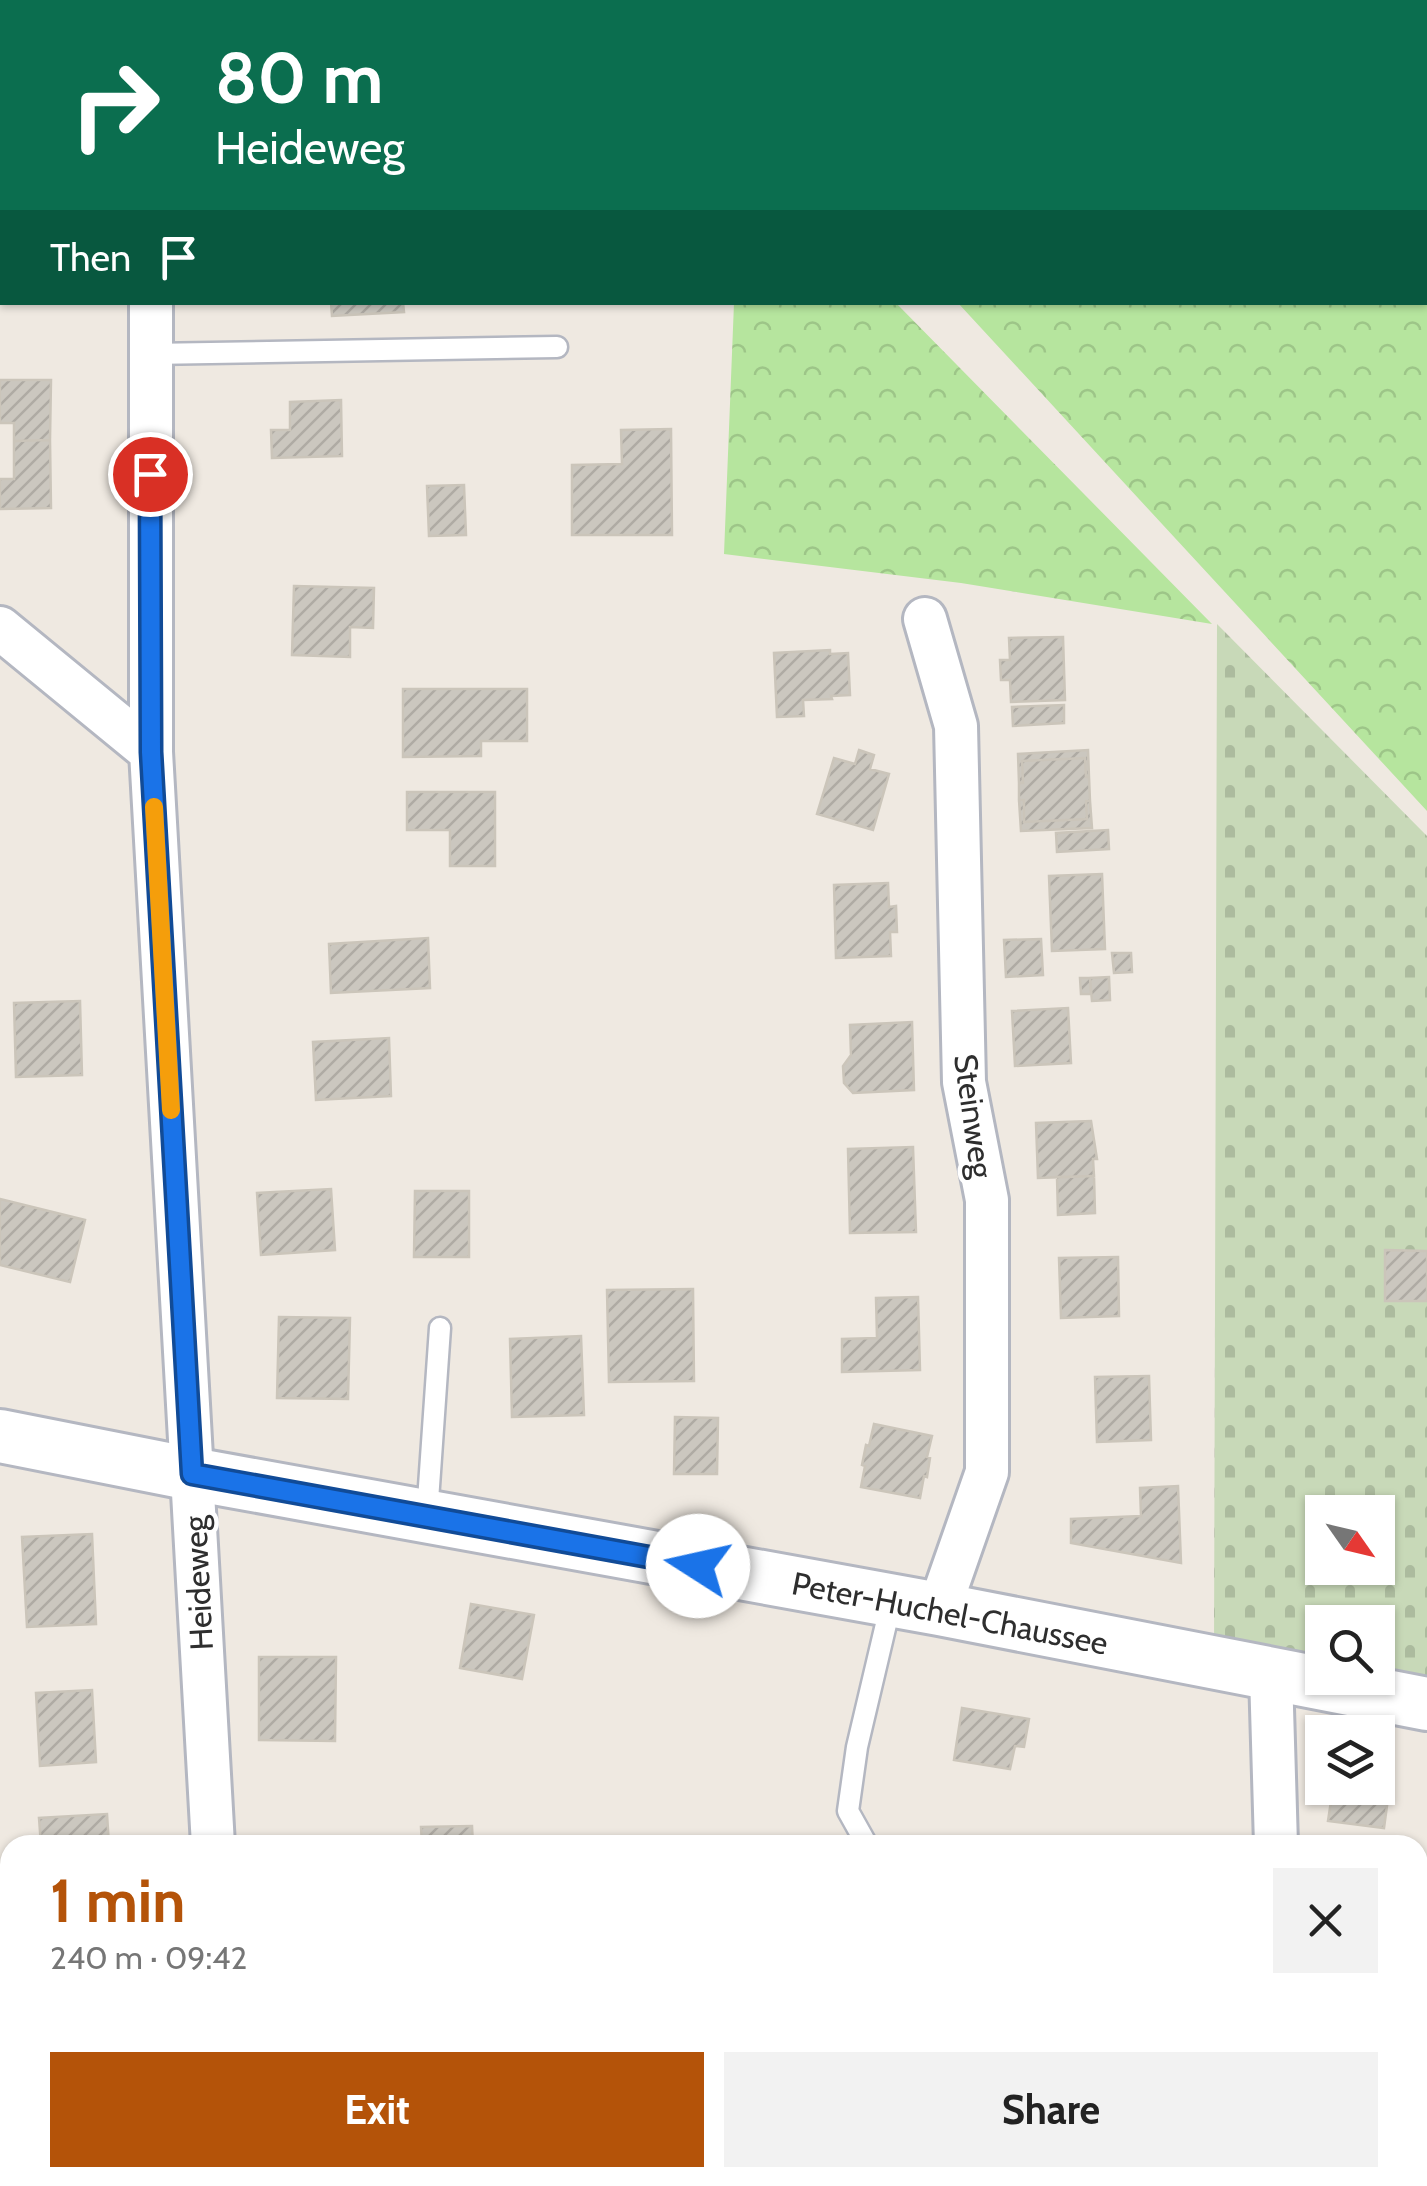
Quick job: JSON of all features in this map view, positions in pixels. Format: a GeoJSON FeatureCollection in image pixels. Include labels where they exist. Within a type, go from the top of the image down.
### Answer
{"type":"FeatureCollection","features":[{"type":"Feature","properties":{"kind":"street","name":"Heideweg"},"geometry":{"type":"LineString","coordinates":[[150,305],[151,752],[211,1835]]}},
{"type":"Feature","properties":{"kind":"street","name":"Steinweg"},"geometry":{"type":"LineString","coordinates":[[915,1605],[987,1472],[986,1200],[964,1082],[956,726],[925,620]]}},
{"type":"Feature","properties":{"kind":"street"},"geometry":{"type":"LineString","coordinates":[[0,628],[151,752]]}},
{"type":"Feature","properties":{"kind":"street","name":"Peter-Huchel-Chaussee"},"geometry":{"type":"LineString","coordinates":[[0,1436],[1427,1704]]}},
{"type":"Feature","properties":{"kind":"street"},"geometry":{"type":"LineString","coordinates":[[1271,1674],[1276,1835]]}},
{"type":"Feature","properties":{"kind":"lane"},"geometry":{"type":"LineString","coordinates":[[150,354],[557,347]]}},
{"type":"Feature","properties":{"kind":"lane"},"geometry":{"type":"LineString","coordinates":[[427,1517],[440,1328]]}},
{"type":"Feature","properties":{"kind":"lane"},"geometry":{"type":"LineString","coordinates":[[861,1835],[848,1811],[857,1747],[915,1605]]}},
{"type":"Feature","properties":{"kind":"green space"},"geometry":{"type":"Polygon","coordinates":[[[734,305],[898,305],[1212,624],[961,583],[724,554],[734,305]]]}},
{"type":"Feature","properties":{"kind":"green space"},"geometry":{"type":"Polygon","coordinates":[[[960,305],[1427,305],[1427,811],[960,305]]]}},
{"type":"Feature","properties":{"kind":"green space"},"geometry":{"type":"Polygon","coordinates":[[[1217,624],[1427,836],[1427,1693],[1395,1683],[1395,1605],[1305,1605],[1305,1667],[1214,1647],[1217,624]]]}},
{"type":"Feature","properties":{"kind":"building"},"geometry":{"type":"Polygon","coordinates":[[[331,305],[403,305],[404,312],[332,316],[331,305]]]}},
{"type":"Feature","properties":{"kind":"building"},"geometry":{"type":"Polygon","coordinates":[[[0,380],[51,380],[50,440],[14,441],[14,423],[0,423],[0,380]]]}},
{"type":"Feature","properties":{"kind":"building"},"geometry":{"type":"Polygon","coordinates":[[[341,400],[342,456],[272,458],[271,430],[290,430],[290,402],[341,400]]]}},
{"type":"Feature","properties":{"kind":"building"},"geometry":{"type":"Polygon","coordinates":[[[671,429],[672,535],[572,535],[572,465],[622,464],[621,430],[671,429]]]}},
{"type":"Feature","properties":{"kind":"building"},"geometry":{"type":"Polygon","coordinates":[[[50,440],[51,508],[0,509],[0,479],[14,479],[14,441],[50,440]]]}},
{"type":"Feature","properties":{"kind":"building"},"geometry":{"type":"Polygon","coordinates":[[[464,485],[466,535],[429,536],[427,486],[464,485]]]}},
{"type":"Feature","properties":{"kind":"building"},"geometry":{"type":"Polygon","coordinates":[[[294,586],[374,588],[373,628],[350,627],[350,657],[292,655],[294,586]]]}},
{"type":"Feature","properties":{"kind":"building"},"geometry":{"type":"Polygon","coordinates":[[[1063,637],[1065,700],[1011,702],[1010,680],[1001,680],[1000,660],[1010,660],[1009,638],[1063,637]]]}},
{"type":"Feature","properties":{"kind":"building"},"geometry":{"type":"Polygon","coordinates":[[[830,650],[830,654],[848,653],[850,695],[803,700],[804,716],[777,717],[774,653],[830,650]]]}},
{"type":"Feature","properties":{"kind":"building"},"geometry":{"type":"Polygon","coordinates":[[[403,689],[527,689],[527,741],[481,741],[481,756],[403,757],[403,689]]]}},
{"type":"Feature","properties":{"kind":"building"},"geometry":{"type":"Polygon","coordinates":[[[1064,705],[1064,723],[1013,726],[1012,707],[1064,705]]]}},
{"type":"Feature","properties":{"kind":"building"},"geometry":{"type":"Polygon","coordinates":[[[859,750],[874,755],[870,769],[889,774],[873,830],[817,814],[834,758],[855,764],[859,750]]]}},
{"type":"Feature","properties":{"kind":"building"},"geometry":{"type":"Polygon","coordinates":[[[1088,750],[1089,777],[1085,758],[1022,761],[1023,783],[1019,783],[1018,754],[1088,750]]]}},
{"type":"Feature","properties":{"kind":"building"},"geometry":{"type":"Polygon","coordinates":[[[1085,758],[1090,801],[1086,801],[1087,819],[1024,822],[1024,800],[1019,800],[1022,761],[1085,758]]]}},
{"type":"Feature","properties":{"kind":"building"},"geometry":{"type":"Polygon","coordinates":[[[407,792],[495,792],[495,866],[450,866],[450,830],[407,830],[407,792]]]}},
{"type":"Feature","properties":{"kind":"building"},"geometry":{"type":"Polygon","coordinates":[[[1019,800],[1024,800],[1024,822],[1087,819],[1086,801],[1090,801],[1092,828],[1021,831],[1019,800]]]}},
{"type":"Feature","properties":{"kind":"building"},"geometry":{"type":"Polygon","coordinates":[[[1108,830],[1109,849],[1057,852],[1056,833],[1108,830]]]}},
{"type":"Feature","properties":{"kind":"building"},"geometry":{"type":"Polygon","coordinates":[[[1102,874],[1105,949],[1052,951],[1049,876],[1102,874]]]}},
{"type":"Feature","properties":{"kind":"building"},"geometry":{"type":"Polygon","coordinates":[[[888,883],[889,907],[896,906],[897,932],[890,932],[891,956],[836,958],[834,885],[888,883]]]}},
{"type":"Feature","properties":{"kind":"building"},"geometry":{"type":"Polygon","coordinates":[[[428,938],[430,988],[331,993],[329,944],[428,938]]]}},
{"type":"Feature","properties":{"kind":"building"},"geometry":{"type":"Polygon","coordinates":[[[1041,939],[1043,975],[1006,977],[1004,940],[1041,939]]]}},
{"type":"Feature","properties":{"kind":"building"},"geometry":{"type":"Polygon","coordinates":[[[1112,953],[1131,953],[1132,972],[1114,973],[1112,953]]]}},
{"type":"Feature","properties":{"kind":"building"},"geometry":{"type":"Polygon","coordinates":[[[1109,977],[1110,1000],[1092,1001],[1090,978],[1109,977]]]}},
{"type":"Feature","properties":{"kind":"building"},"geometry":{"type":"Polygon","coordinates":[[[1080,978],[1090,978],[1091,994],[1081,994],[1080,978]]]}},
{"type":"Feature","properties":{"kind":"building"},"geometry":{"type":"Polygon","coordinates":[[[80,1001],[82,1075],[16,1077],[14,1003],[80,1001]]]}},
{"type":"Feature","properties":{"kind":"building"},"geometry":{"type":"Polygon","coordinates":[[[1068,1008],[1071,1063],[1015,1066],[1012,1011],[1068,1008]]]}},
{"type":"Feature","properties":{"kind":"building"},"geometry":{"type":"Polygon","coordinates":[[[912,1022],[914,1090],[853,1093],[844,1083],[843,1066],[851,1055],[850,1025],[912,1022]]]}},
{"type":"Feature","properties":{"kind":"building"},"geometry":{"type":"Polygon","coordinates":[[[389,1038],[391,1096],[316,1100],[313,1042],[389,1038]]]}},
{"type":"Feature","properties":{"kind":"building"},"geometry":{"type":"Polygon","coordinates":[[[1091,1121],[1097,1159],[1093,1159],[1094,1176],[1038,1178],[1036,1123],[1091,1121]]]}},
{"type":"Feature","properties":{"kind":"building"},"geometry":{"type":"Polygon","coordinates":[[[913,1147],[916,1232],[850,1233],[848,1149],[913,1147]]]}},
{"type":"Feature","properties":{"kind":"building"},"geometry":{"type":"Polygon","coordinates":[[[1094,1176],[1095,1213],[1058,1215],[1057,1177],[1094,1176]]]}},
{"type":"Feature","properties":{"kind":"building"},"geometry":{"type":"Polygon","coordinates":[[[331,1189],[335,1250],[261,1255],[257,1193],[331,1189]]]}},
{"type":"Feature","properties":{"kind":"building"},"geometry":{"type":"Polygon","coordinates":[[[415,1191],[469,1191],[469,1257],[414,1257],[415,1191]]]}},
{"type":"Feature","properties":{"kind":"building"},"geometry":{"type":"Polygon","coordinates":[[[0,1199],[85,1220],[70,1282],[0,1265],[0,1199]]]}},
{"type":"Feature","properties":{"kind":"building"},"geometry":{"type":"Polygon","coordinates":[[[1385,1250],[1427,1251],[1427,1301],[1385,1301],[1385,1250]]]}},
{"type":"Feature","properties":{"kind":"building"},"geometry":{"type":"Polygon","coordinates":[[[1118,1257],[1119,1316],[1061,1318],[1059,1258],[1118,1257]]]}},
{"type":"Feature","properties":{"kind":"building"},"geometry":{"type":"Polygon","coordinates":[[[693,1289],[694,1381],[609,1382],[607,1290],[693,1289]]]}},
{"type":"Feature","properties":{"kind":"building"},"geometry":{"type":"Polygon","coordinates":[[[918,1297],[920,1370],[842,1372],[842,1339],[877,1338],[876,1298],[918,1297]]]}},
{"type":"Feature","properties":{"kind":"building"},"geometry":{"type":"Polygon","coordinates":[[[279,1317],[350,1318],[348,1399],[277,1398],[279,1317]]]}},
{"type":"Feature","properties":{"kind":"building"},"geometry":{"type":"Polygon","coordinates":[[[581,1336],[584,1415],[512,1417],[510,1339],[581,1336]]]}},
{"type":"Feature","properties":{"kind":"building"},"geometry":{"type":"Polygon","coordinates":[[[1149,1376],[1151,1440],[1097,1442],[1095,1377],[1149,1376]]]}},
{"type":"Feature","properties":{"kind":"building"},"geometry":{"type":"Polygon","coordinates":[[[675,1417],[718,1418],[717,1474],[674,1474],[675,1417]]]}},
{"type":"Feature","properties":{"kind":"building"},"geometry":{"type":"Polygon","coordinates":[[[874,1424],[932,1436],[920,1498],[861,1487],[866,1445],[869,1446],[874,1424]]]}},
{"type":"Feature","properties":{"kind":"building"},"geometry":{"type":"Polygon","coordinates":[[[1178,1486],[1181,1563],[1071,1543],[1071,1519],[1141,1516],[1140,1488],[1178,1486]]]}},
{"type":"Feature","properties":{"kind":"building"},"geometry":{"type":"Polygon","coordinates":[[[92,1534],[96,1624],[27,1627],[22,1537],[92,1534]]]}},
{"type":"Feature","properties":{"kind":"building"},"geometry":{"type":"Polygon","coordinates":[[[471,1604],[534,1615],[522,1679],[460,1668],[471,1604]]]}},
{"type":"Feature","properties":{"kind":"building"},"geometry":{"type":"Polygon","coordinates":[[[259,1657],[336,1657],[335,1741],[259,1740],[259,1657]]]}},
{"type":"Feature","properties":{"kind":"building"},"geometry":{"type":"Polygon","coordinates":[[[92,1690],[96,1762],[40,1766],[36,1693],[92,1690]]]}},
{"type":"Feature","properties":{"kind":"building"},"geometry":{"type":"Polygon","coordinates":[[[962,1708],[1029,1719],[1024,1747],[1015,1746],[1010,1769],[954,1760],[962,1708]]]}},
{"type":"Feature","properties":{"kind":"building"},"geometry":{"type":"Polygon","coordinates":[[[1330,1805],[1387,1805],[1384,1828],[1328,1821],[1330,1805]]]}},
{"type":"Feature","properties":{"kind":"building"},"geometry":{"type":"Polygon","coordinates":[[[107,1814],[108,1835],[40,1835],[39,1818],[107,1814]]]}},
{"type":"Feature","properties":{"kind":"building"},"geometry":{"type":"Polygon","coordinates":[[[472,1826],[472,1835],[421,1835],[421,1827],[472,1826]]]}},
{"type":"Feature","properties":{"kind":"slow traffic"},"geometry":{"type":"LineString","coordinates":[[154,807],[171,1110]]}},
{"type":"Feature","properties":{"kind":"route"},"geometry":{"type":"LineString","coordinates":[[150,474],[151,752],[192,1474],[698,1566]]}}]}
